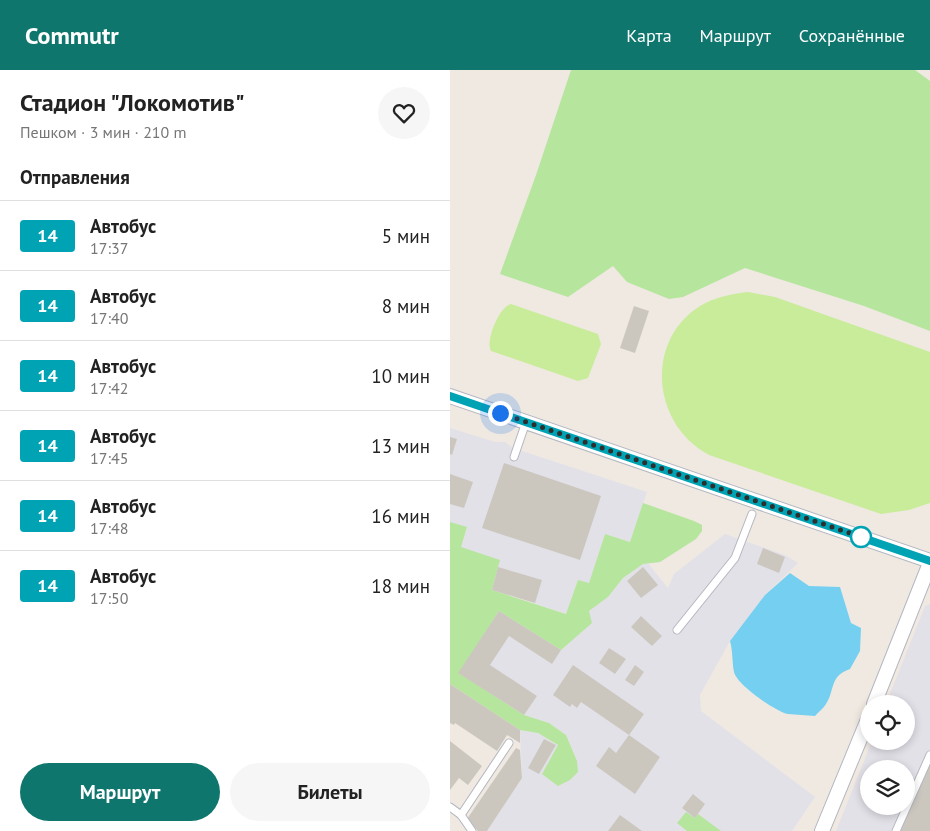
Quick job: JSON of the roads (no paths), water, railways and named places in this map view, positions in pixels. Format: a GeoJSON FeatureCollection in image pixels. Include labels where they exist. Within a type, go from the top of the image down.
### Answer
{"type":"FeatureCollection","features":[{"type":"Feature","properties":{"kind":"street"},"geometry":{"type":"LineString","coordinates":[[450,396],[930,562],[878,695]]}},
{"type":"Feature","properties":{"kind":"street"},"geometry":{"type":"LineString","coordinates":[[822,831],[860,739]]}},
{"type":"Feature","properties":{"kind":"lane"},"geometry":{"type":"LineString","coordinates":[[514,457],[526,422]]}},
{"type":"Feature","properties":{"kind":"lane"},"geometry":{"type":"LineString","coordinates":[[678,630],[735,558],[752,514]]}},
{"type":"Feature","properties":{"kind":"lane"},"geometry":{"type":"LineString","coordinates":[[461,815],[509,743]]}},
{"type":"Feature","properties":{"kind":"lane"},"geometry":{"type":"LineString","coordinates":[[896,831],[930,755]]}},
{"type":"Feature","properties":{"kind":"lane"},"geometry":{"type":"LineString","coordinates":[[450,807],[461,815],[472,831]]}},
{"type":"Feature","properties":{"kind":"water"},"geometry":{"type":"Polygon","coordinates":[[[790,573],[809,586],[840,587],[851,623],[861,628],[860,651],[850,669],[843,672],[836,680],[829,699],[815,716],[788,714],[774,708],[742,684],[734,672],[730,641],[765,595],[790,573]]]}}]}
